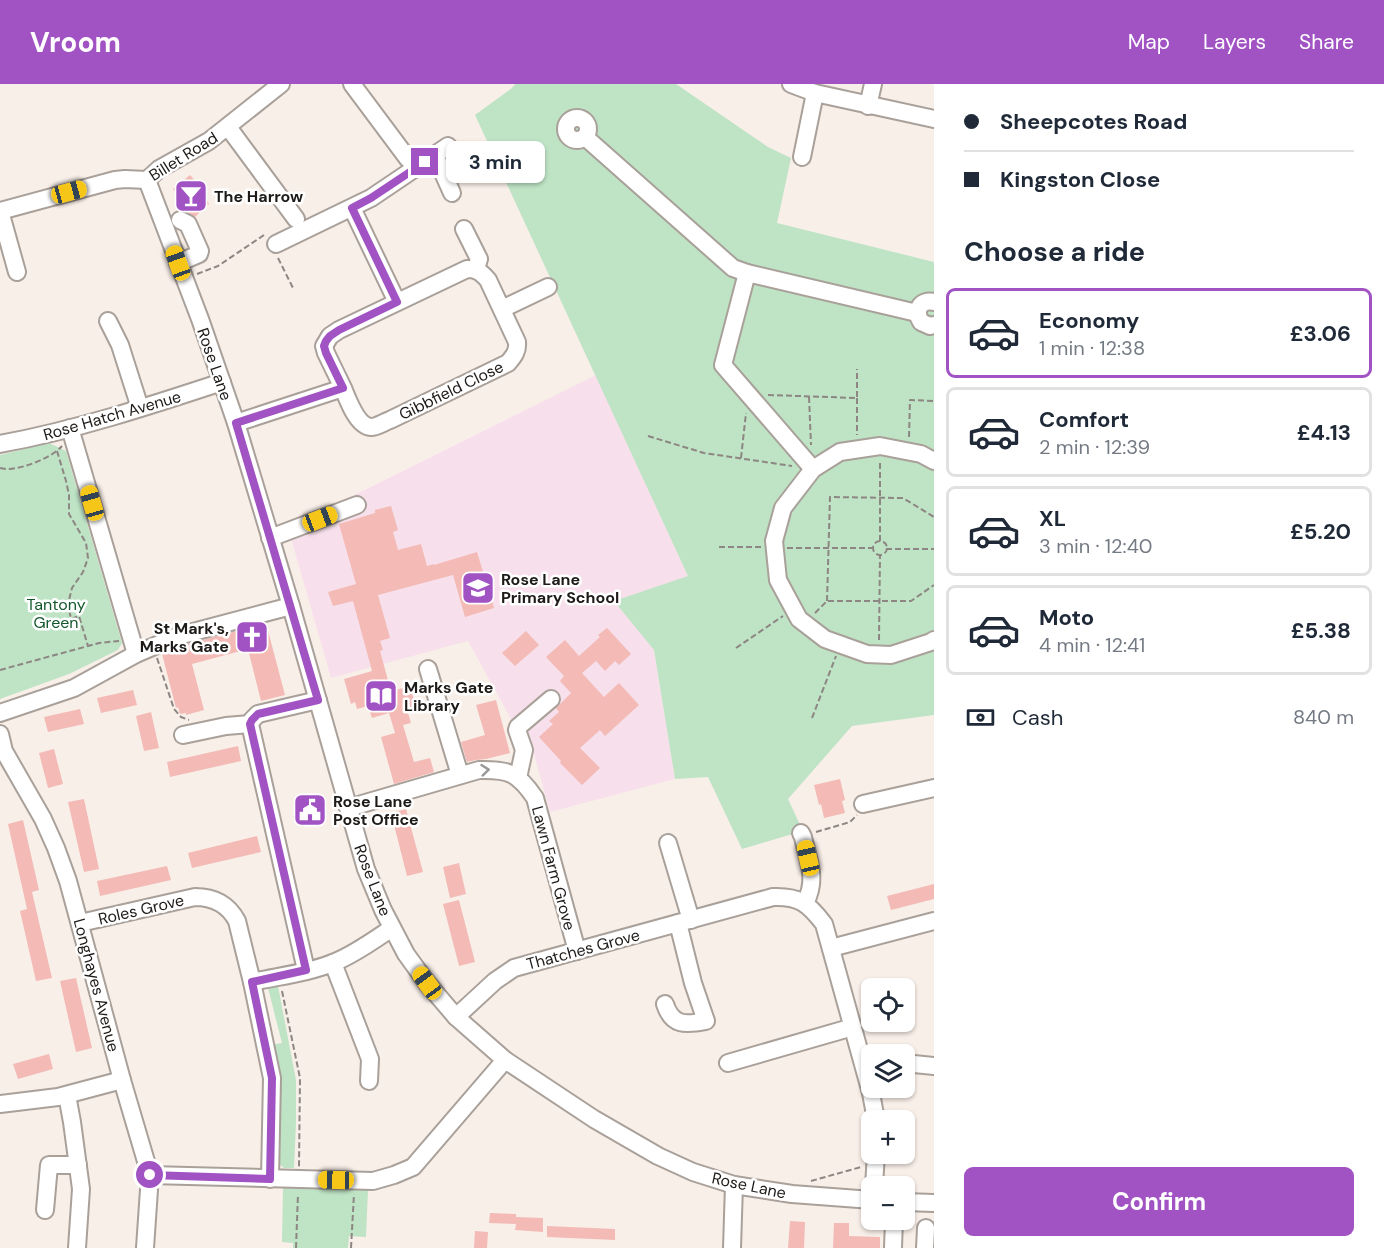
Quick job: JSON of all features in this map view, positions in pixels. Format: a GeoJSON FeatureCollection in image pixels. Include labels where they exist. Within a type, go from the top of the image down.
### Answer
{"type":"FeatureCollection","features":[{"type":"Feature","properties":{"kind":"street","name":"Billet Road"},"geometry":{"type":"LineString","coordinates":[[17,272],[0,211],[115,180],[147,180],[159,169],[209,141],[281,84]]}},
{"type":"Feature","properties":{"kind":"street"},"geometry":{"type":"LineString","coordinates":[[352,84],[408,159]]}},
{"type":"Feature","properties":{"kind":"street"},"geometry":{"type":"LineString","coordinates":[[791,84],[815,93],[868,106],[934,119]]}},
{"type":"Feature","properties":{"kind":"street"},"geometry":{"type":"LineString","coordinates":[[868,106],[873,84]]}},
{"type":"Feature","properties":{"kind":"street"},"geometry":{"type":"LineString","coordinates":[[802,157],[815,93]]}},
{"type":"Feature","properties":{"kind":"street"},"geometry":{"type":"LineString","coordinates":[[228,127],[296,219]]}},
{"type":"Feature","properties":{"kind":"street"},"geometry":{"type":"LineString","coordinates":[[585,137],[733,268],[917,313]]}},
{"type":"Feature","properties":{"kind":"street"},"geometry":{"type":"LineString","coordinates":[[274,245],[352,208],[441,151],[452,193]]}},
{"type":"Feature","properties":{"kind":"street","name":"Rose Lane"},"geometry":{"type":"LineString","coordinates":[[147,180],[236,423],[366,868],[392,928],[413,964],[456,1017],[505,1060],[594,1119],[658,1156],[693,1172],[734,1185],[792,1194],[861,1199]]}},
{"type":"Feature","properties":{"kind":"street"},"geometry":{"type":"LineString","coordinates":[[352,208],[397,302]]}},
{"type":"Feature","properties":{"kind":"street"},"geometry":{"type":"LineString","coordinates":[[178,263],[199,254],[200,250],[188,224],[180,220]]}},
{"type":"Feature","properties":{"kind":"street"},"geometry":{"type":"LineString","coordinates":[[464,229],[479,259],[476,269]]}},
{"type":"Feature","properties":{"kind":"street","name":"Gibbfield Close"},"geometry":{"type":"LineString","coordinates":[[476,269],[488,280],[517,342],[514,356],[508,363],[390,420],[370,427],[358,420],[324,346],[330,336],[339,330],[397,302],[459,272],[476,269]]}},
{"type":"Feature","properties":{"kind":"street"},"geometry":{"type":"LineString","coordinates":[[747,273],[723,365],[813,469]]}},
{"type":"Feature","properties":{"kind":"street"},"geometry":{"type":"LineString","coordinates":[[502,309],[548,287]]}},
{"type":"Feature","properties":{"kind":"street"},"geometry":{"type":"LineString","coordinates":[[934,302],[924,302],[917,313],[921,322],[930,326],[934,325]]}},
{"type":"Feature","properties":{"kind":"street"},"geometry":{"type":"LineString","coordinates":[[108,321],[120,345],[140,408]]}},
{"type":"Feature","properties":{"kind":"street","name":"Rose Hatch Avenue"},"geometry":{"type":"LineString","coordinates":[[0,444],[70,431],[222,382]]}},
{"type":"Feature","properties":{"kind":"street"},"geometry":{"type":"LineString","coordinates":[[236,423],[343,388]]}},
{"type":"Feature","properties":{"kind":"street"},"geometry":{"type":"LineString","coordinates":[[70,431],[134,647]]}},
{"type":"Feature","properties":{"kind":"street"},"geometry":{"type":"LineString","coordinates":[[932,459],[921,454],[880,446],[840,452],[813,469],[783,508],[774,541],[778,580],[799,618],[825,639],[867,654],[879,655],[891,655],[934,640]]}},
{"type":"Feature","properties":{"kind":"street"},"geometry":{"type":"LineString","coordinates":[[270,538],[357,505]]}},
{"type":"Feature","properties":{"kind":"street"},"geometry":{"type":"LineString","coordinates":[[0,713],[74,688],[134,647],[153,647],[178,636],[291,606]]}},
{"type":"Feature","properties":{"kind":"street"},"geometry":{"type":"LineString","coordinates":[[909,649],[934,655]]}},
{"type":"Feature","properties":{"kind":"street"},"geometry":{"type":"LineString","coordinates":[[428,669],[460,775]]}},
{"type":"Feature","properties":{"kind":"street"},"geometry":{"type":"LineString","coordinates":[[348,808],[479,770],[498,769],[518,778],[524,750],[518,727],[551,699]]}},
{"type":"Feature","properties":{"kind":"street"},"geometry":{"type":"LineString","coordinates":[[306,970],[250,724],[258,714],[318,700]]}},
{"type":"Feature","properties":{"kind":"street"},"geometry":{"type":"LineString","coordinates":[[183,735],[226,726],[250,724]]}},
{"type":"Feature","properties":{"kind":"street","name":"Longhayes Avenue"},"geometry":{"type":"LineString","coordinates":[[0,734],[4,751],[43,819],[56,848],[80,923],[150,1175],[145,1248]]}},
{"type":"Feature","properties":{"kind":"street","name":"Lawn Farm Grove"},"geometry":{"type":"LineString","coordinates":[[518,778],[526,785],[534,798],[577,951]]}},
{"type":"Feature","properties":{"kind":"street"},"geometry":{"type":"LineString","coordinates":[[862,808],[934,788]]}},
{"type":"Feature","properties":{"kind":"street"},"geometry":{"type":"LineString","coordinates":[[802,835],[812,879],[812,887],[805,903],[824,924],[861,1048]]}},
{"type":"Feature","properties":{"kind":"street"},"geometry":{"type":"LineString","coordinates":[[665,1004],[672,1018],[682,1023],[706,1021],[693,983],[684,922],[668,843]]}},
{"type":"Feature","properties":{"kind":"street","name":"Thatches Grove"},"geometry":{"type":"LineString","coordinates":[[456,1017],[495,981],[514,968],[773,897],[786,897],[805,903]]}},
{"type":"Feature","properties":{"kind":"street","name":"Roles Grove"},"geometry":{"type":"LineString","coordinates":[[80,923],[188,898],[213,899],[229,909],[237,921],[272,1078],[270,1179]]}},
{"type":"Feature","properties":{"kind":"street"},"geometry":{"type":"LineString","coordinates":[[831,948],[934,921]]}},
{"type":"Feature","properties":{"kind":"street"},"geometry":{"type":"LineString","coordinates":[[252,982],[333,963],[392,928]]}},
{"type":"Feature","properties":{"kind":"street"},"geometry":{"type":"LineString","coordinates":[[333,963],[370,1059],[369,1081]]}},
{"type":"Feature","properties":{"kind":"street"},"geometry":{"type":"LineString","coordinates":[[728,1063],[853,1027]]}},
{"type":"Feature","properties":{"kind":"street"},"geometry":{"type":"LineString","coordinates":[[150,1175],[355,1181],[373,1181],[394,1175],[413,1167],[505,1060]]}},
{"type":"Feature","properties":{"kind":"street"},"geometry":{"type":"LineString","coordinates":[[915,1064],[934,1066]]}},
{"type":"Feature","properties":{"kind":"street"},"geometry":{"type":"LineString","coordinates":[[0,1104],[67,1095],[122,1080]]}},
{"type":"Feature","properties":{"kind":"street"},"geometry":{"type":"LineString","coordinates":[[67,1095],[81,1188],[76,1248]]}},
{"type":"Feature","properties":{"kind":"street"},"geometry":{"type":"LineString","coordinates":[[45,1210],[49,1166],[78,1165]]}},
{"type":"Feature","properties":{"kind":"street"},"geometry":{"type":"LineString","coordinates":[[732,1248],[734,1185]]}},
{"type":"Feature","properties":{"kind":"street"},"geometry":{"type":"LineString","coordinates":[[915,1202],[934,1203]]}},
{"type":"Feature","properties":{"kind":"street"},"geometry":{"type":"LineString","coordinates":[[925,1248],[926,1228]]}},
{"type":"Feature","properties":{"kind":"street"},"geometry":{"type":"LineString","coordinates":[[892,1248],[893,1230]]}},
{"type":"Feature","properties":{"kind":"path"},"geometry":{"type":"LineString","coordinates":[[197,274],[274,245],[293,288]]}},
{"type":"Feature","properties":{"kind":"path"},"geometry":{"type":"LineString","coordinates":[[857,369],[857,450]]}},
{"type":"Feature","properties":{"kind":"path"},"geometry":{"type":"LineString","coordinates":[[741,458],[748,394],[857,398]]}},
{"type":"Feature","properties":{"kind":"path"},"geometry":{"type":"LineString","coordinates":[[648,436],[704,453],[813,469],[809,397]]}},
{"type":"Feature","properties":{"kind":"path"},"geometry":{"type":"LineString","coordinates":[[909,452],[910,400],[934,400]]}},
{"type":"Feature","properties":{"kind":"path"},"geometry":{"type":"LineString","coordinates":[[0,468],[6,470],[46,458],[57,452],[70,431]]}},
{"type":"Feature","properties":{"kind":"path"},"geometry":{"type":"LineString","coordinates":[[880,446],[880,541]]}},
{"type":"Feature","properties":{"kind":"path"},"geometry":{"type":"LineString","coordinates":[[57,452],[66,481],[69,514],[86,543],[88,558],[72,588],[68,604],[71,619],[79,616],[88,646]]}},
{"type":"Feature","properties":{"kind":"path"},"geometry":{"type":"LineString","coordinates":[[805,623],[827,601],[830,497],[903,498],[934,517]]}},
{"type":"Feature","properties":{"kind":"path"},"geometry":{"type":"LineString","coordinates":[[873,548],[880,541]]}},
{"type":"Feature","properties":{"kind":"path"},"geometry":{"type":"LineString","coordinates":[[880,541],[885,544],[886,549]]}},
{"type":"Feature","properties":{"kind":"path"},"geometry":{"type":"LineString","coordinates":[[718,547],[873,548]]}},
{"type":"Feature","properties":{"kind":"path"},"geometry":{"type":"LineString","coordinates":[[873,548],[875,553],[880,555]]}},
{"type":"Feature","properties":{"kind":"path"},"geometry":{"type":"LineString","coordinates":[[886,549],[934,549]]}},
{"type":"Feature","properties":{"kind":"path"},"geometry":{"type":"LineString","coordinates":[[880,555],[886,549]]}},
{"type":"Feature","properties":{"kind":"path"},"geometry":{"type":"LineString","coordinates":[[879,655],[880,555]]}},
{"type":"Feature","properties":{"kind":"path"},"geometry":{"type":"LineString","coordinates":[[827,601],[911,601],[934,585]]}},
{"type":"Feature","properties":{"kind":"path"},"geometry":{"type":"LineString","coordinates":[[736,648],[794,609]]}},
{"type":"Feature","properties":{"kind":"path"},"geometry":{"type":"LineString","coordinates":[[0,670],[99,643],[134,647]]}},
{"type":"Feature","properties":{"kind":"path"},"geometry":{"type":"LineString","coordinates":[[812,718],[841,645]]}},
{"type":"Feature","properties":{"kind":"path"},"geometry":{"type":"LineString","coordinates":[[153,647],[174,709],[181,717],[194,721]]}},
{"type":"Feature","properties":{"kind":"path"},"geometry":{"type":"LineString","coordinates":[[802,835],[850,822],[862,808]]}},
{"type":"Feature","properties":{"kind":"path"},"geometry":{"type":"LineString","coordinates":[[279,976],[300,1078],[298,1172]]}},
{"type":"Feature","properties":{"kind":"path"},"geometry":{"type":"LineString","coordinates":[[809,1182],[861,1163]]}},
{"type":"Feature","properties":{"kind":"path"},"geometry":{"type":"LineString","coordinates":[[351,1248],[355,1181]]}},
{"type":"Feature","properties":{"kind":"path"},"geometry":{"type":"LineString","coordinates":[[296,1248],[298,1194]]}},
{"type":"Feature","properties":{"kind":"shaded area","name":"Rose Lane Primary School"},"geometry":{"type":"Polygon","coordinates":[[[596,375],[688,576],[615,601],[654,650],[675,779],[550,812],[532,747],[519,751],[517,730],[468,641],[331,678],[288,528],[596,375]]]}},
{"type":"Feature","properties":{"kind":"green space"},"geometry":{"type":"Polygon","coordinates":[[[515,84],[676,84],[768,147],[791,158],[777,223],[934,262],[934,715],[852,726],[788,799],[802,829],[796,833],[742,849],[708,777],[675,779],[654,650],[614,601],[688,576],[475,115],[515,84]]]}},
{"type":"Feature","properties":{"kind":"green space","name":"Tantony Green"},"geometry":{"type":"Polygon","coordinates":[[[49,443],[66,451],[122,643],[118,650],[69,674],[0,699],[0,455],[49,443]]]}},
{"type":"Feature","properties":{"kind":"green space"},"geometry":{"type":"Polygon","coordinates":[[[278,986],[296,1080],[294,1168],[284,1168],[278,1163],[271,1045],[282,1043],[268,988],[278,986]]]}},
{"type":"Feature","properties":{"kind":"green space"},"geometry":{"type":"Polygon","coordinates":[[[283,1188],[368,1190],[366,1237],[349,1236],[348,1248],[293,1248],[293,1243],[282,1242],[283,1188]]]}},
{"type":"Feature","properties":{"kind":"building","name":"The Harrow"},"geometry":{"type":"Polygon","coordinates":[[[190,175],[200,186],[209,204],[200,209],[201,211],[195,217],[181,209],[185,205],[173,189],[190,175]]]}},
{"type":"Feature","properties":{"kind":"building"},"geometry":{"type":"Polygon","coordinates":[[[391,506],[398,530],[393,532],[398,550],[421,544],[427,566],[477,552],[494,608],[465,617],[453,575],[378,595],[390,638],[380,641],[383,650],[380,651],[389,684],[392,691],[410,686],[417,711],[408,713],[411,723],[403,725],[414,762],[430,758],[434,772],[394,784],[381,737],[395,733],[389,713],[372,718],[368,706],[357,709],[355,702],[351,704],[344,679],[372,671],[353,601],[333,606],[328,592],[356,584],[339,524],[391,506]]]}},
{"type":"Feature","properties":{"kind":"building"},"geometry":{"type":"Polygon","coordinates":[[[266,623],[285,695],[261,701],[248,649],[192,664],[204,710],[186,715],[186,713],[180,714],[178,707],[176,708],[162,654],[181,646],[266,623]]]}},
{"type":"Feature","properties":{"kind":"building"},"geometry":{"type":"Polygon","coordinates":[[[607,628],[631,654],[619,665],[615,661],[605,671],[596,661],[582,673],[604,697],[619,683],[639,705],[605,736],[600,730],[580,748],[600,768],[582,785],[539,737],[553,724],[549,721],[559,712],[556,708],[571,693],[560,681],[564,676],[546,657],[565,640],[579,656],[607,628]]]}},
{"type":"Feature","properties":{"kind":"building"},"geometry":{"type":"Polygon","coordinates":[[[526,631],[539,645],[515,666],[502,653],[526,631]]]}},
{"type":"Feature","properties":{"kind":"building"},"geometry":{"type":"Polygon","coordinates":[[[133,690],[137,705],[101,713],[97,698],[133,690]]]}},
{"type":"Feature","properties":{"kind":"building"},"geometry":{"type":"Polygon","coordinates":[[[496,700],[510,753],[467,762],[461,742],[485,735],[476,705],[496,700]]]}},
{"type":"Feature","properties":{"kind":"building"},"geometry":{"type":"Polygon","coordinates":[[[80,709],[84,724],[48,732],[44,717],[80,709]]]}},
{"type":"Feature","properties":{"kind":"building"},"geometry":{"type":"Polygon","coordinates":[[[151,712],[159,748],[144,751],[136,716],[151,712]]]}},
{"type":"Feature","properties":{"kind":"building"},"geometry":{"type":"Polygon","coordinates":[[[238,746],[241,761],[170,777],[167,762],[238,746]]]}},
{"type":"Feature","properties":{"kind":"building"},"geometry":{"type":"Polygon","coordinates":[[[54,749],[63,784],[48,788],[39,753],[54,749]]]}},
{"type":"Feature","properties":{"kind":"building"},"geometry":{"type":"Polygon","coordinates":[[[840,779],[845,800],[842,801],[845,813],[824,818],[814,785],[840,779]]]}},
{"type":"Feature","properties":{"kind":"building"},"geometry":{"type":"Polygon","coordinates":[[[84,799],[99,869],[84,872],[68,802],[84,799]]]}},
{"type":"Feature","properties":{"kind":"building"},"geometry":{"type":"Polygon","coordinates":[[[406,809],[423,872],[407,876],[391,813],[406,809]]]}},
{"type":"Feature","properties":{"kind":"building"},"geometry":{"type":"Polygon","coordinates":[[[23,820],[39,890],[32,892],[52,978],[36,981],[20,911],[27,909],[8,824],[23,820]]]}},
{"type":"Feature","properties":{"kind":"building"},"geometry":{"type":"Polygon","coordinates":[[[257,836],[261,852],[192,868],[188,853],[257,836]]]}},
{"type":"Feature","properties":{"kind":"building"},"geometry":{"type":"Polygon","coordinates":[[[459,863],[466,894],[450,898],[443,867],[459,863]]]}},
{"type":"Feature","properties":{"kind":"building"},"geometry":{"type":"Polygon","coordinates":[[[167,866],[171,880],[100,896],[97,881],[167,866]]]}},
{"type":"Feature","properties":{"kind":"building"},"geometry":{"type":"Polygon","coordinates":[[[934,884],[934,899],[891,910],[887,896],[934,884]]]}},
{"type":"Feature","properties":{"kind":"building"},"geometry":{"type":"Polygon","coordinates":[[[459,900],[475,962],[459,966],[443,904],[459,900]]]}},
{"type":"Feature","properties":{"kind":"building"},"geometry":{"type":"Polygon","coordinates":[[[76,978],[92,1048],[76,1052],[60,981],[76,978]]]}},
{"type":"Feature","properties":{"kind":"building"},"geometry":{"type":"Polygon","coordinates":[[[49,1054],[53,1069],[18,1079],[13,1064],[49,1054]]]}},
{"type":"Feature","properties":{"kind":"building"},"geometry":{"type":"Polygon","coordinates":[[[490,1213],[543,1218],[543,1232],[515,1230],[516,1224],[489,1223],[490,1213]]]}},
{"type":"Feature","properties":{"kind":"building"},"geometry":{"type":"Polygon","coordinates":[[[790,1221],[805,1222],[804,1248],[788,1248],[790,1221]]]}},
{"type":"Feature","properties":{"kind":"building"},"geometry":{"type":"Polygon","coordinates":[[[834,1223],[849,1223],[849,1236],[880,1237],[880,1248],[833,1248],[834,1223]]]}},
{"type":"Feature","properties":{"kind":"building"},"geometry":{"type":"Polygon","coordinates":[[[547,1226],[615,1229],[615,1240],[547,1237],[547,1226]]]}},
{"type":"Feature","properties":{"kind":"building"},"geometry":{"type":"Polygon","coordinates":[[[475,1231],[488,1232],[487,1248],[474,1248],[475,1231]]]}},
{"type":"Feature","properties":{"kind":"place","name":"The Harrow"},"geometry":{"type":"Point","coordinates":[191,196]}},
{"type":"Feature","properties":{"kind":"place","name":"Rose Lane Primary School"},"geometry":{"type":"Point","coordinates":[478,588]}},
{"type":"Feature","properties":{"kind":"place","name":"St Mark's, Marks Gate"},"geometry":{"type":"Point","coordinates":[252,637]}},
{"type":"Feature","properties":{"kind":"place","name":"Marks Gate Library"},"geometry":{"type":"Point","coordinates":[381,696]}},
{"type":"Feature","properties":{"kind":"place","name":"Rose Lane Post Office"},"geometry":{"type":"Point","coordinates":[310,810]}},
{"type":"Feature","properties":{"kind":"route"},"geometry":{"type":"LineString","coordinates":[[150,1175],[270,1179],[272,1078],[252,982],[306,970],[250,724],[258,714],[318,700],[236,423],[343,388],[326,353],[324,346],[326,341],[339,330],[397,302],[352,208],[425,162]]}}]}
